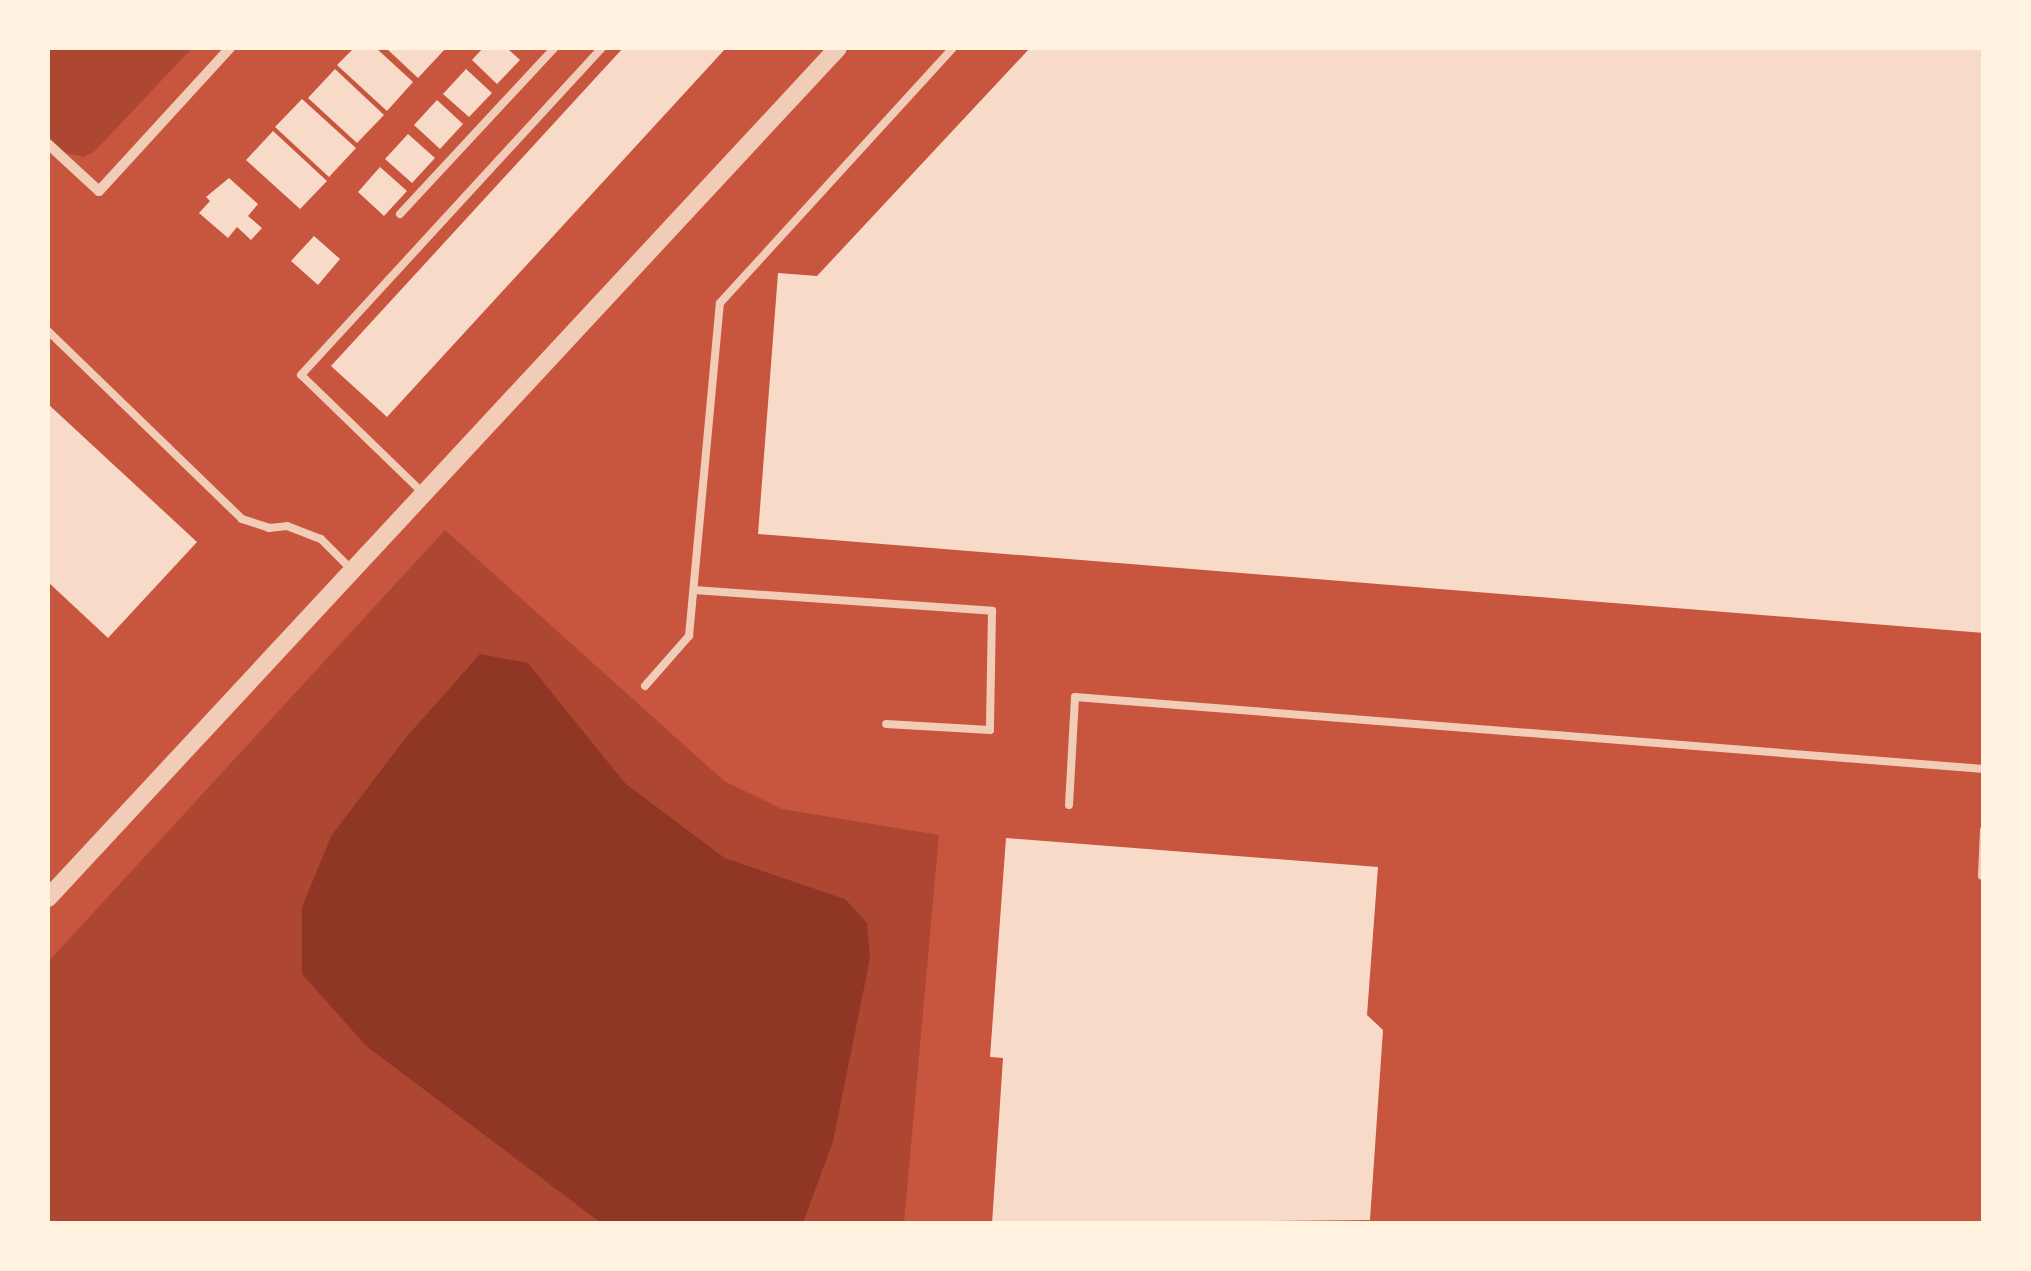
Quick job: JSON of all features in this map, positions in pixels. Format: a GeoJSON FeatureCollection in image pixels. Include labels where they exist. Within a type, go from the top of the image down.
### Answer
{"type":"FeatureCollection","features":[{"type":"Feature","properties":{"kind":"street"},"geometry":{"type":"LineString","coordinates":[[48,144],[99,191],[230,48]]}},
{"type":"Feature","properties":{"kind":"street"},"geometry":{"type":"LineString","coordinates":[[48,898],[838,48]]}},
{"type":"Feature","properties":{"kind":"lane"},"geometry":{"type":"LineString","coordinates":[[400,214],[554,48]]}},
{"type":"Feature","properties":{"kind":"lane"},"geometry":{"type":"LineString","coordinates":[[424,494],[302,375],[602,48]]}},
{"type":"Feature","properties":{"kind":"lane"},"geometry":{"type":"LineString","coordinates":[[645,686],[689,636],[720,303],[953,48]]}},
{"type":"Feature","properties":{"kind":"lane"},"geometry":{"type":"LineString","coordinates":[[48,330],[242,519],[270,528],[287,526],[321,539],[353,571]]}},
{"type":"Feature","properties":{"kind":"lane"},"geometry":{"type":"LineString","coordinates":[[694,590],[992,611],[990,730],[886,724]]}},
{"type":"Feature","properties":{"kind":"lane"},"geometry":{"type":"LineString","coordinates":[[1069,805],[1075,697],[1984,769]]}},
{"type":"Feature","properties":{"kind":"lane"},"geometry":{"type":"LineString","coordinates":[[1982,876],[1984,830]]}},
{"type":"Feature","properties":{"kind":"shaded area"},"geometry":{"type":"Polygon","coordinates":[[[48,48],[192,48],[95,151],[84,157],[61,152],[48,140],[48,48]]]}},
{"type":"Feature","properties":{"kind":"shaded area"},"geometry":{"type":"Polygon","coordinates":[[[445,530],[724,781],[782,809],[939,835],[904,1223],[803,1223],[833,1142],[870,959],[845,899],[725,858],[625,783],[528,663],[403,741],[331,836],[302,907],[302,974],[366,1046],[601,1223],[48,1223],[48,962],[445,530]]]}},
{"type":"Feature","properties":{"kind":"shaded area"},"geometry":{"type":"Polygon","coordinates":[[[480,654],[528,663],[625,783],[725,858],[845,899],[867,923],[870,959],[833,1142],[803,1223],[601,1223],[366,1046],[302,974],[302,907],[331,836],[403,741],[480,654]]]}},
{"type":"Feature","properties":{"kind":"building"},"geometry":{"type":"Polygon","coordinates":[[[354,48],[376,48],[413,82],[387,111],[337,65],[354,48]]]}},
{"type":"Feature","properties":{"kind":"building"},"geometry":{"type":"Polygon","coordinates":[[[386,48],[446,48],[418,78],[386,48]]]}},
{"type":"Feature","properties":{"kind":"building"},"geometry":{"type":"Polygon","coordinates":[[[483,48],[507,48],[520,60],[497,84],[472,60],[483,48]]]}},
{"type":"Feature","properties":{"kind":"building"},"geometry":{"type":"Polygon","coordinates":[[[623,48],[726,48],[387,417],[331,366],[623,48]]]}},
{"type":"Feature","properties":{"kind":"building"},"geometry":{"type":"Polygon","coordinates":[[[1030,48],[1984,48],[1984,633],[758,534],[778,273],[817,276],[1030,48]]]}},
{"type":"Feature","properties":{"kind":"building"},"geometry":{"type":"Polygon","coordinates":[[[335,69],[384,115],[357,143],[308,98],[335,69]]]}},
{"type":"Feature","properties":{"kind":"building"},"geometry":{"type":"Polygon","coordinates":[[[466,69],[492,93],[469,117],[443,94],[466,69]]]}},
{"type":"Feature","properties":{"kind":"building"},"geometry":{"type":"Polygon","coordinates":[[[302,99],[356,148],[329,177],[275,127],[302,99]]]}},
{"type":"Feature","properties":{"kind":"building"},"geometry":{"type":"Polygon","coordinates":[[[437,100],[463,124],[440,149],[414,125],[437,100]]]}},
{"type":"Feature","properties":{"kind":"building"},"geometry":{"type":"Polygon","coordinates":[[[273,131],[327,181],[300,209],[246,160],[273,131]]]}},
{"type":"Feature","properties":{"kind":"building"},"geometry":{"type":"Polygon","coordinates":[[[408,134],[435,158],[412,183],[385,159],[408,134]]]}},
{"type":"Feature","properties":{"kind":"building"},"geometry":{"type":"Polygon","coordinates":[[[380,167],[407,191],[384,216],[358,192],[380,167]]]}},
{"type":"Feature","properties":{"kind":"building"},"geometry":{"type":"Polygon","coordinates":[[[229,178],[258,204],[248,216],[262,228],[251,240],[237,227],[228,238],[199,213],[210,201],[206,197],[229,178]]]}},
{"type":"Feature","properties":{"kind":"building"},"geometry":{"type":"Polygon","coordinates":[[[314,236],[340,259],[318,285],[291,261],[314,236]]]}},
{"type":"Feature","properties":{"kind":"building"},"geometry":{"type":"Polygon","coordinates":[[[48,404],[197,542],[108,638],[48,582],[48,404]]]}},
{"type":"Feature","properties":{"kind":"building"},"geometry":{"type":"Polygon","coordinates":[[[1006,838],[1378,867],[1367,1015],[1383,1030],[1370,1220],[992,1224],[1003,1058],[990,1057],[1006,838]]]}}]}
